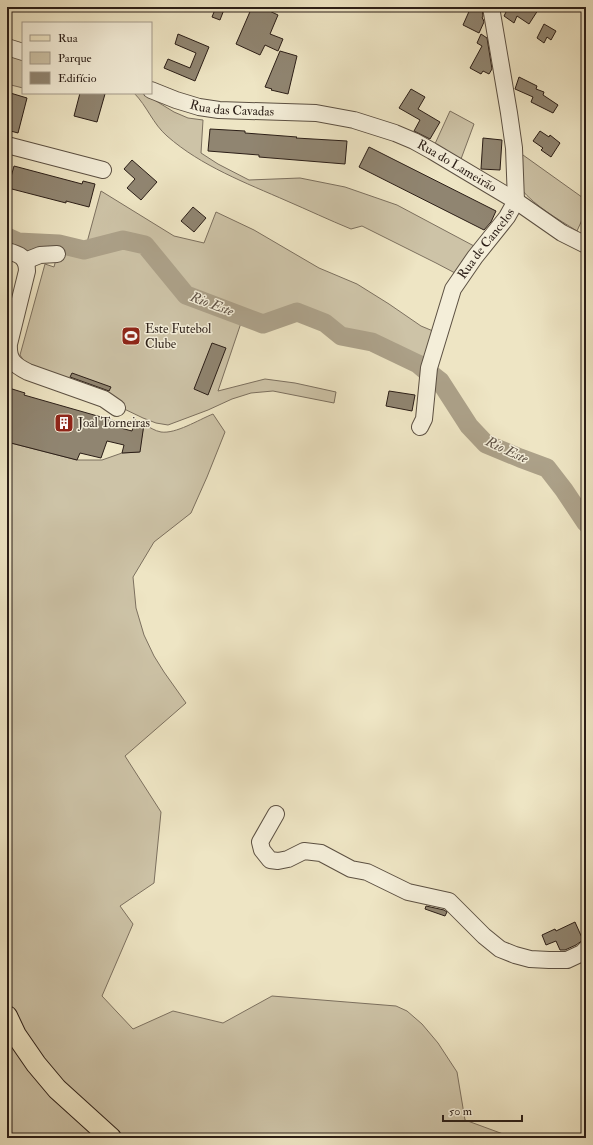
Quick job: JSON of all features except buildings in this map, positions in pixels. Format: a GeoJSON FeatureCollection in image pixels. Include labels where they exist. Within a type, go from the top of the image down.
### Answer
{"type":"FeatureCollection","features":[{"type":"Feature","properties":{"kind":"main road"},"geometry":{"type":"LineString","coordinates":[[7,1016],[16,1035],[36,1064],[58,1089],[112,1138]]}},
{"type":"Feature","properties":{"kind":"street","name":"Rua de Cancelos"},"geometry":{"type":"LineString","coordinates":[[420,427],[424,419],[429,368],[453,289],[507,217],[516,201],[514,148],[492,7]]}},
{"type":"Feature","properties":{"kind":"street"},"geometry":{"type":"LineString","coordinates":[[7,47],[22,52]]}},
{"type":"Feature","properties":{"kind":"street","name":"Rua das Cavadas"},"geometry":{"type":"LineString","coordinates":[[152,90],[199,108],[316,113]]}},
{"type":"Feature","properties":{"kind":"street","name":"Rua do Lameirão"},"geometry":{"type":"LineString","coordinates":[[316,113],[354,120],[395,132],[426,148],[516,201],[562,232],[586,245]]}},
{"type":"Feature","properties":{"kind":"street"},"geometry":{"type":"LineString","coordinates":[[7,145],[103,170]]}},
{"type":"Feature","properties":{"kind":"street"},"geometry":{"type":"LineString","coordinates":[[7,251],[15,253],[25,261],[27,266],[8,344],[9,363],[28,372],[104,399],[117,408]]}},
{"type":"Feature","properties":{"kind":"street"},"geometry":{"type":"LineString","coordinates":[[25,261],[40,255],[57,254]]}},
{"type":"Feature","properties":{"kind":"street"},"geometry":{"type":"LineString","coordinates":[[276,814],[260,842],[262,850],[270,860],[278,861],[288,859],[304,851],[321,853],[351,869],[367,872],[408,892],[449,901],[484,936],[500,949],[514,955],[530,959],[567,960],[582,953],[586,949]]}},
{"type":"Feature","properties":{"kind":"green space"},"geometry":{"type":"Polygon","coordinates":[[[9,55],[22,58],[22,88],[7,84],[7,56],[9,55]]]}},
{"type":"Feature","properties":{"kind":"green space"},"geometry":{"type":"Polygon","coordinates":[[[135,94],[145,94],[174,112],[188,118],[203,120],[201,153],[218,164],[249,180],[300,178],[345,187],[397,205],[474,246],[455,273],[362,226],[351,229],[224,173],[194,156],[180,147],[162,131],[135,94]]]}},
{"type":"Feature","properties":{"kind":"green space"},"geometry":{"type":"Polygon","coordinates":[[[450,111],[474,124],[461,159],[434,146],[450,111]]]}},
{"type":"Feature","properties":{"kind":"green space"},"geometry":{"type":"Polygon","coordinates":[[[521,155],[586,200],[586,211],[577,231],[540,207],[521,189],[521,155]]]}},
{"type":"Feature","properties":{"kind":"green space"},"geometry":{"type":"Polygon","coordinates":[[[101,191],[174,236],[204,243],[216,212],[254,230],[319,268],[357,284],[421,326],[433,331],[423,363],[378,341],[343,333],[329,321],[299,309],[263,320],[188,292],[148,244],[123,236],[86,246],[101,191]]]}},
{"type":"Feature","properties":{"kind":"green space","name":"Este Futebol Clube"},"geometry":{"type":"Polygon","coordinates":[[[123,244],[144,251],[185,299],[242,320],[218,391],[265,379],[295,383],[336,392],[334,403],[273,391],[251,393],[232,399],[168,425],[156,423],[118,406],[120,400],[28,367],[20,355],[45,264],[54,267],[59,248],[84,253],[123,244]]]}},
{"type":"Feature","properties":{"kind":"green space"},"geometry":{"type":"Polygon","coordinates":[[[213,414],[225,432],[191,513],[154,542],[133,577],[136,608],[144,635],[154,656],[186,703],[125,756],[161,812],[154,883],[120,906],[133,924],[102,996],[133,1029],[173,1011],[223,1023],[272,996],[396,1006],[407,1011],[422,1024],[438,1043],[457,1072],[465,1120],[514,1138],[7,1138],[7,442],[77,460],[102,460],[122,453],[139,452],[144,424],[157,431],[167,432],[180,429],[213,414]]]}},
{"type":"Feature","properties":{"kind":"waterway","name":"Rio Este"},"geometry":{"type":"LineString","coordinates":[[7,237],[18,242],[59,244],[84,250],[123,240],[145,245],[186,295],[263,324],[297,312],[325,323],[341,336],[372,342],[418,364],[425,370]]}},
{"type":"Feature","properties":{"kind":"waterway","name":"Rio Este"},"geometry":{"type":"LineString","coordinates":[[431,374],[440,381],[469,426],[486,444],[547,468],[586,523]]}},
{"type":"Feature","properties":{"kind":"place","name":"Este Futebol Clube"},"geometry":{"type":"Point","coordinates":[131,336]}},
{"type":"Feature","properties":{"kind":"place","name":"Joal Torneiras"},"geometry":{"type":"Point","coordinates":[64,423]}}]}
